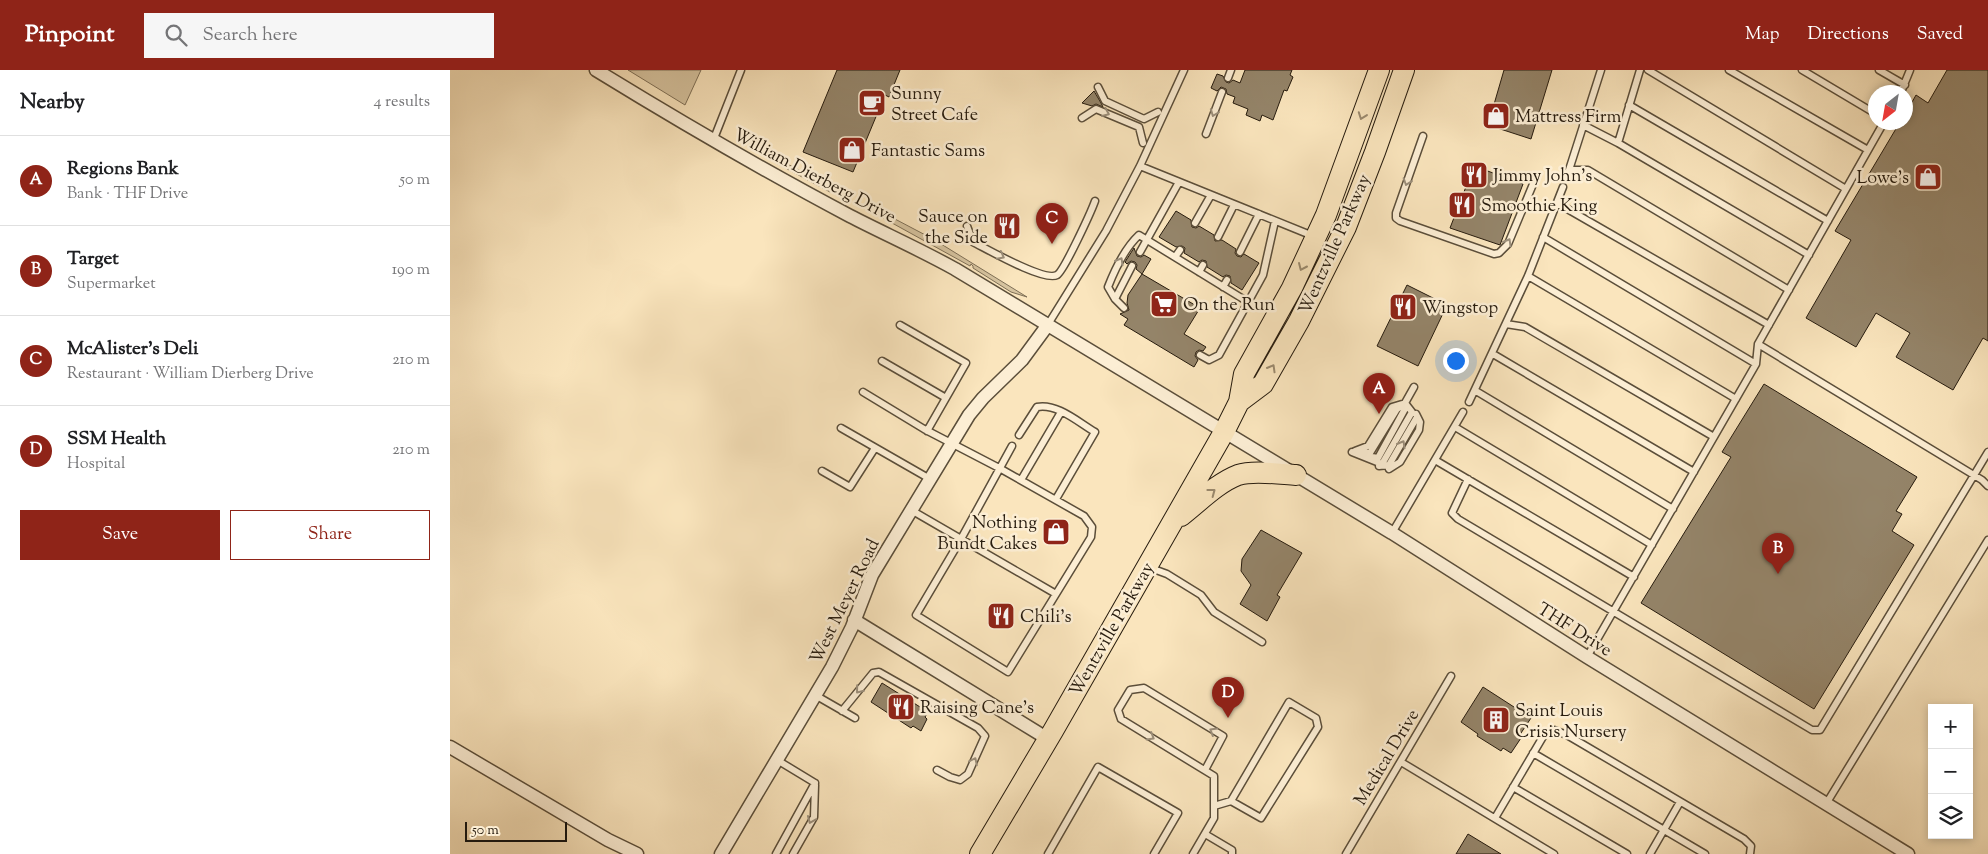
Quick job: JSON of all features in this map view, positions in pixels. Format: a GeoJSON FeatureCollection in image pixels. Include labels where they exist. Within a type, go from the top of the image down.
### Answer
{"type":"FeatureCollection","features":[{"type":"Feature","properties":{"kind":"main road","name":"Wentzville Parkway"},"geometry":{"type":"LineString","coordinates":[[980,854],[1224,432],[1239,402],[1244,374],[1292,288],[1326,215],[1379,70]]}},
{"type":"Feature","properties":{"kind":"main road","name":"Wentzville Parkway"},"geometry":{"type":"LineString","coordinates":[[1239,402],[1263,384],[1299,321],[1346,227],[1404,70]]}},
{"type":"Feature","properties":{"kind":"main road"},"geometry":{"type":"LineString","coordinates":[[1173,522],[1220,486],[1238,475],[1261,473],[1296,475]]}},
{"type":"Feature","properties":{"kind":"street","name":"William Dierberg Drive"},"geometry":{"type":"LineString","coordinates":[[596,70],[713,141],[852,217],[925,252],[1224,432]]}},
{"type":"Feature","properties":{"kind":"street","name":"West Meyer Road"},"geometry":{"type":"LineString","coordinates":[[721,854],[832,667],[872,575],[952,442],[969,415],[983,398],[1022,360],[1047,326]]}},
{"type":"Feature","properties":{"kind":"street","name":"THF Drive"},"geometry":{"type":"LineString","coordinates":[[1224,432],[1392,533],[1587,657],[1908,854]]}},
{"type":"Feature","properties":{"kind":"street"},"geometry":{"type":"LineString","coordinates":[[854,620],[1048,739]]}},
{"type":"Feature","properties":{"kind":"street"},"geometry":{"type":"LineString","coordinates":[[450,747],[608,840],[637,854]]}},
{"type":"Feature","properties":{"kind":"lane"},"geometry":{"type":"LineString","coordinates":[[713,141],[742,70]]}},
{"type":"Feature","properties":{"kind":"lane"},"geometry":{"type":"LineString","coordinates":[[1047,326],[1106,231],[1140,166],[1184,70]]}},
{"type":"Feature","properties":{"kind":"lane"},"geometry":{"type":"LineString","coordinates":[[1228,78],[1231,70]]}},
{"type":"Feature","properties":{"kind":"lane"},"geometry":{"type":"LineString","coordinates":[[1601,70],[1569,170],[1588,170],[1789,290]]}},
{"type":"Feature","properties":{"kind":"lane"},"geometry":{"type":"LineString","coordinates":[[1618,143],[1640,70]]}},
{"type":"Feature","properties":{"kind":"lane"},"geometry":{"type":"LineString","coordinates":[[1648,70],[1846,189]]}},
{"type":"Feature","properties":{"kind":"lane"},"geometry":{"type":"LineString","coordinates":[[1729,70],[1868,150]]}},
{"type":"Feature","properties":{"kind":"lane"},"geometry":{"type":"LineString","coordinates":[[1802,70],[1868,109]]}},
{"type":"Feature","properties":{"kind":"lane"},"geometry":{"type":"LineString","coordinates":[[1879,70],[1903,85]]}},
{"type":"Feature","properties":{"kind":"lane"},"geometry":{"type":"LineString","coordinates":[[1905,85],[1910,70]]}},
{"type":"Feature","properties":{"kind":"lane"},"geometry":{"type":"LineString","coordinates":[[1098,87],[1105,102],[1144,119],[1158,112]]}},
{"type":"Feature","properties":{"kind":"lane"},"geometry":{"type":"LineString","coordinates":[[1206,134],[1222,92]]}},
{"type":"Feature","properties":{"kind":"lane"},"geometry":{"type":"LineString","coordinates":[[1629,105],[1828,221]]}},
{"type":"Feature","properties":{"kind":"lane"},"geometry":{"type":"LineString","coordinates":[[1082,118],[1096,109],[1122,119],[1139,127],[1143,143]]}},
{"type":"Feature","properties":{"kind":"lane"},"geometry":{"type":"LineString","coordinates":[[1584,125],[1809,255]]}},
{"type":"Feature","properties":{"kind":"lane"},"geometry":{"type":"LineString","coordinates":[[1587,657],[1756,364],[1758,344],[1768,325],[1879,130]]}},
{"type":"Feature","properties":{"kind":"lane"},"geometry":{"type":"LineString","coordinates":[[1423,136],[1396,213],[1396,218],[1400,221],[1494,254],[1500,253],[1508,244],[1536,177]]}},
{"type":"Feature","properties":{"kind":"lane"},"geometry":{"type":"LineString","coordinates":[[1140,166],[1315,238]]}},
{"type":"Feature","properties":{"kind":"lane"},"geometry":{"type":"LineString","coordinates":[[1140,252],[1179,182]]}},
{"type":"Feature","properties":{"kind":"lane"},"geometry":{"type":"LineString","coordinates":[[1469,402],[1476,391],[1528,276],[1563,187]]}},
{"type":"Feature","properties":{"kind":"lane"},"geometry":{"type":"LineString","coordinates":[[1195,223],[1211,195]]}},
{"type":"Feature","properties":{"kind":"lane"},"geometry":{"type":"LineString","coordinates":[[967,226],[973,242],[1009,261],[1046,276],[1056,275],[1061,271],[1079,238],[1095,201]]}},
{"type":"Feature","properties":{"kind":"lane"},"geometry":{"type":"LineString","coordinates":[[1557,202],[1768,325]]}},
{"type":"Feature","properties":{"kind":"lane"},"geometry":{"type":"LineString","coordinates":[[1218,237],[1234,204]]}},
{"type":"Feature","properties":{"kind":"lane"},"geometry":{"type":"LineString","coordinates":[[1240,252],[1258,214]]}},
{"type":"Feature","properties":{"kind":"lane"},"geometry":{"type":"LineString","coordinates":[[1200,356],[1210,360],[1219,355],[1262,275],[1275,221]]}},
{"type":"Feature","properties":{"kind":"lane"},"geometry":{"type":"LineString","coordinates":[[1124,308],[1115,299],[1108,287],[1114,271],[1126,251],[1139,235],[1248,302]]}},
{"type":"Feature","properties":{"kind":"lane"},"geometry":{"type":"LineString","coordinates":[[1543,237],[1756,364]]}},
{"type":"Feature","properties":{"kind":"lane"},"geometry":{"type":"LineString","coordinates":[[1175,257],[1180,250]]}},
{"type":"Feature","properties":{"kind":"lane"},"geometry":{"type":"LineString","coordinates":[[1199,272],[1203,265]]}},
{"type":"Feature","properties":{"kind":"lane"},"geometry":{"type":"LineString","coordinates":[[1115,299],[1132,266]]}},
{"type":"Feature","properties":{"kind":"lane"},"geometry":{"type":"LineString","coordinates":[[1528,276],[1736,398]]}},
{"type":"Feature","properties":{"kind":"lane"},"geometry":{"type":"LineString","coordinates":[[1223,287],[1227,280]]}},
{"type":"Feature","properties":{"kind":"lane"},"geometry":{"type":"LineString","coordinates":[[1506,324],[1525,327],[1714,437]]}},
{"type":"Feature","properties":{"kind":"lane"},"geometry":{"type":"LineString","coordinates":[[900,326],[966,364],[927,431]]}},
{"type":"Feature","properties":{"kind":"lane"},"geometry":{"type":"LineString","coordinates":[[1758,344],[1974,475],[1988,486]]}},
{"type":"Feature","properties":{"kind":"lane"},"geometry":{"type":"LineString","coordinates":[[1493,354],[1694,472]]}},
{"type":"Feature","properties":{"kind":"lane"},"geometry":{"type":"LineString","coordinates":[[882,361],[946,398]]}},
{"type":"Feature","properties":{"kind":"lane"},"geometry":{"type":"LineString","coordinates":[[1352,452],[1378,458],[1406,407],[1405,402],[1414,387]]}},
{"type":"Feature","properties":{"kind":"lane"},"geometry":{"type":"LineString","coordinates":[[1476,391],[1673,509]]}},
{"type":"Feature","properties":{"kind":"lane"},"geometry":{"type":"LineString","coordinates":[[863,392],[927,431],[952,442],[1002,469],[1056,499],[1084,516],[1092,527],[1091,537],[1008,672],[916,615],[1002,469],[1012,446]]}},
{"type":"Feature","properties":{"kind":"lane"},"geometry":{"type":"LineString","coordinates":[[1352,452],[1379,466],[1389,465],[1418,417],[1405,402]]}},
{"type":"Feature","properties":{"kind":"lane"},"geometry":{"type":"LineString","coordinates":[[1352,452],[1368,446],[1392,407],[1405,402]]}},
{"type":"Feature","properties":{"kind":"lane"},"geometry":{"type":"LineString","coordinates":[[1019,435],[1036,406],[1045,405],[1095,432],[1056,499]]}},
{"type":"Feature","properties":{"kind":"lane"},"geometry":{"type":"LineString","coordinates":[[1021,480],[1061,412]]}},
{"type":"Feature","properties":{"kind":"lane"},"geometry":{"type":"LineString","coordinates":[[1392,533],[1463,412]]}},
{"type":"Feature","properties":{"kind":"lane"},"geometry":{"type":"LineString","coordinates":[[1455,427],[1652,545]]}},
{"type":"Feature","properties":{"kind":"lane"},"geometry":{"type":"LineString","coordinates":[[842,428],[930,479]]}},
{"type":"Feature","properties":{"kind":"lane"},"geometry":{"type":"LineString","coordinates":[[822,471],[850,487],[875,448]]}},
{"type":"Feature","properties":{"kind":"lane"},"geometry":{"type":"LineString","coordinates":[[1468,479],[1452,513],[1458,519],[1812,730],[1820,730],[1988,452]]}},
{"type":"Feature","properties":{"kind":"lane"},"geometry":{"type":"LineString","coordinates":[[1435,460],[1634,577]]}},
{"type":"Feature","properties":{"kind":"lane"},"geometry":{"type":"LineString","coordinates":[[911,510],[1056,594]]}},
{"type":"Feature","properties":{"kind":"lane"},"geometry":{"type":"LineString","coordinates":[[1826,804],[1988,540]]}},
{"type":"Feature","properties":{"kind":"lane"},"geometry":{"type":"LineString","coordinates":[[1147,567],[1167,574],[1201,595],[1214,612],[1262,642]]}},
{"type":"Feature","properties":{"kind":"lane"},"geometry":{"type":"LineString","coordinates":[[842,711],[873,673],[878,672],[978,728],[985,736],[968,774],[960,780],[937,770]]}},
{"type":"Feature","properties":{"kind":"lane","name":"Medical Drive"},"geometry":{"type":"LineString","coordinates":[[1346,854],[1451,676]]}},
{"type":"Feature","properties":{"kind":"lane"},"geometry":{"type":"LineString","coordinates":[[1193,854],[1214,818],[1214,776],[1121,719],[1118,710],[1130,690],[1144,688],[1223,736],[1205,770]]}},
{"type":"Feature","properties":{"kind":"lane"},"geometry":{"type":"LineString","coordinates":[[815,695],[854,718]]}},
{"type":"Feature","properties":{"kind":"lane"},"geometry":{"type":"LineString","coordinates":[[1214,806],[1231,801],[1289,702],[1316,718],[1318,728],[1261,818],[1231,801]]}},
{"type":"Feature","properties":{"kind":"lane"},"geometry":{"type":"LineString","coordinates":[[1494,818],[1544,735],[1554,730],[1567,735],[1744,839],[1750,846],[1750,854]]}},
{"type":"Feature","properties":{"kind":"lane"},"geometry":{"type":"LineString","coordinates":[[1533,753],[1705,854]]}},
{"type":"Feature","properties":{"kind":"lane"},"geometry":{"type":"LineString","coordinates":[[777,760],[816,783]]}},
{"type":"Feature","properties":{"kind":"lane"},"geometry":{"type":"LineString","coordinates":[[1401,762],[1554,854]]}},
{"type":"Feature","properties":{"kind":"lane"},"geometry":{"type":"LineString","coordinates":[[1048,854],[1098,767],[1178,813],[1154,854]]}},
{"type":"Feature","properties":{"kind":"lane"},"geometry":{"type":"LineString","coordinates":[[776,854],[816,783]]}},
{"type":"Feature","properties":{"kind":"lane"},"geometry":{"type":"LineString","coordinates":[[793,854],[814,817],[816,783]]}},
{"type":"Feature","properties":{"kind":"lane"},"geometry":{"type":"LineString","coordinates":[[1513,787],[1627,854]]}},
{"type":"Feature","properties":{"kind":"lane"},"geometry":{"type":"LineString","coordinates":[[1650,854],[1680,802]]}},
{"type":"Feature","properties":{"kind":"lane"},"geometry":{"type":"LineString","coordinates":[[1205,834],[1232,850],[1232,854]]}},
{"type":"Feature","properties":{"kind":"shaded area"},"geometry":{"type":"Polygon","coordinates":[[[628,70],[701,70],[685,105],[628,70]]]}},
{"type":"Feature","properties":{"kind":"shaded area"},"geometry":{"type":"Polygon","coordinates":[[[759,151],[763,151],[842,193],[830,192],[765,157],[759,151]]]}},
{"type":"Feature","properties":{"kind":"shaded area"},"geometry":{"type":"Polygon","coordinates":[[[874,208],[933,239],[1027,297],[1011,292],[973,268],[971,264],[970,266],[883,218],[874,208]]]}},
{"type":"Feature","properties":{"kind":"building"},"geometry":{"type":"Polygon","coordinates":[[[837,70],[900,70],[889,97],[885,95],[853,172],[803,152],[837,70]]]}},
{"type":"Feature","properties":{"kind":"building"},"geometry":{"type":"Polygon","coordinates":[[[1245,70],[1292,70],[1290,75],[1293,77],[1287,91],[1284,90],[1273,120],[1262,115],[1260,121],[1246,115],[1248,109],[1233,103],[1235,97],[1227,94],[1226,89],[1221,87],[1217,91],[1211,88],[1217,74],[1223,76],[1226,82],[1229,83],[1233,80],[1240,83],[1245,70]]]}},
{"type":"Feature","properties":{"kind":"building"},"geometry":{"type":"Polygon","coordinates":[[[1504,70],[1552,70],[1531,139],[1488,125],[1504,70]]]}},
{"type":"Feature","properties":{"kind":"building","name":"Lowe's"},"geometry":{"type":"Polygon","coordinates":[[[1947,70],[1988,70],[1988,341],[1983,338],[1953,390],[1896,357],[1910,333],[1876,313],[1856,347],[1806,318],[1851,240],[1835,231],[1895,130],[1913,130],[1913,100],[1916,95],[1928,103],[1947,70]]]}},
{"type":"Feature","properties":{"kind":"building"},"geometry":{"type":"Polygon","coordinates":[[[1094,91],[1103,107],[1096,104],[1092,106],[1082,103],[1094,91]]]}},
{"type":"Feature","properties":{"kind":"building"},"geometry":{"type":"Polygon","coordinates":[[[1474,166],[1523,184],[1500,245],[1450,228],[1474,166]]]}},
{"type":"Feature","properties":{"kind":"building"},"geometry":{"type":"Polygon","coordinates":[[[1176,211],[1191,220],[1192,227],[1196,228],[1199,226],[1214,235],[1215,241],[1222,240],[1236,249],[1235,253],[1237,256],[1241,257],[1244,254],[1259,263],[1242,290],[1231,283],[1230,276],[1226,275],[1223,277],[1207,267],[1206,261],[1202,260],[1199,262],[1184,253],[1185,248],[1182,246],[1176,247],[1159,237],[1176,211]]]}},
{"type":"Feature","properties":{"kind":"building"},"geometry":{"type":"Polygon","coordinates":[[[1134,248],[1137,256],[1141,257],[1144,255],[1151,259],[1142,274],[1136,269],[1137,265],[1135,262],[1131,261],[1127,264],[1125,262],[1134,248]]]}},
{"type":"Feature","properties":{"kind":"building"},"geometry":{"type":"Polygon","coordinates":[[[1142,274],[1200,308],[1184,334],[1206,347],[1203,351],[1199,350],[1196,352],[1195,356],[1198,360],[1194,367],[1124,325],[1128,319],[1120,314],[1129,310],[1127,303],[1128,295],[1142,274]]]}},
{"type":"Feature","properties":{"kind":"building"},"geometry":{"type":"Polygon","coordinates":[[[1407,285],[1447,305],[1418,366],[1377,346],[1407,285]]]}},
{"type":"Feature","properties":{"kind":"building"},"geometry":{"type":"Polygon","coordinates":[[[1764,384],[1917,477],[1896,511],[1902,514],[1892,531],[1914,545],[1814,709],[1641,603],[1731,457],[1722,452],[1764,384]]]}},
{"type":"Feature","properties":{"kind":"building"},"geometry":{"type":"Polygon","coordinates":[[[1261,530],[1302,553],[1277,595],[1280,597],[1267,621],[1240,604],[1251,585],[1241,571],[1242,559],[1261,530]]]}},
{"type":"Feature","properties":{"kind":"building","name":"Raising Cane's"},"geometry":{"type":"Polygon","coordinates":[[[882,683],[928,712],[921,731],[913,726],[911,728],[871,702],[882,683]]]}},
{"type":"Feature","properties":{"kind":"building","name":"Saint Louis Crisis Nursery"},"geometry":{"type":"Polygon","coordinates":[[[1483,687],[1531,718],[1511,753],[1503,748],[1501,751],[1477,736],[1478,734],[1461,722],[1483,687]]]}},
{"type":"Feature","properties":{"kind":"building"},"geometry":{"type":"Polygon","coordinates":[[[1468,834],[1501,854],[1456,854],[1468,834]]]}},
{"type":"Feature","properties":{"kind":"place","name":"Sunny Street Cafe"},"geometry":{"type":"Point","coordinates":[872,103]}},
{"type":"Feature","properties":{"kind":"place","name":"Mattress Firm"},"geometry":{"type":"Point","coordinates":[1496,116]}},
{"type":"Feature","properties":{"kind":"place","name":"Fantastic Sams"},"geometry":{"type":"Point","coordinates":[852,150]}},
{"type":"Feature","properties":{"kind":"place","name":"Jimmy John's"},"geometry":{"type":"Point","coordinates":[1474,175]}},
{"type":"Feature","properties":{"kind":"place","name":"Lowe's"},"geometry":{"type":"Point","coordinates":[1928,177]}},
{"type":"Feature","properties":{"kind":"place","name":"Smoothie King"},"geometry":{"type":"Point","coordinates":[1462,205]}},
{"type":"Feature","properties":{"kind":"place","name":"Sauce on the Side"},"geometry":{"type":"Point","coordinates":[1007,226]}},
{"type":"Feature","properties":{"kind":"place","name":"McAlister's Deli"},"geometry":{"type":"Point","coordinates":[1052,244]}},
{"type":"Feature","properties":{"kind":"place","name":"On the Run"},"geometry":{"type":"Point","coordinates":[1164,304]}},
{"type":"Feature","properties":{"kind":"place","name":"Wingstop"},"geometry":{"type":"Point","coordinates":[1403,307]}},
{"type":"Feature","properties":{"kind":"place","name":"Regions Bank"},"geometry":{"type":"Point","coordinates":[1379,414]}},
{"type":"Feature","properties":{"kind":"place","name":"Nothing Bundt Cakes"},"geometry":{"type":"Point","coordinates":[1056,532]}},
{"type":"Feature","properties":{"kind":"place","name":"Target"},"geometry":{"type":"Point","coordinates":[1778,574]}},
{"type":"Feature","properties":{"kind":"place","name":"Chili's"},"geometry":{"type":"Point","coordinates":[1001,616]}},
{"type":"Feature","properties":{"kind":"place","name":"Raising Cane's"},"geometry":{"type":"Point","coordinates":[901,707]}},
{"type":"Feature","properties":{"kind":"place","name":"SSM Health"},"geometry":{"type":"Point","coordinates":[1228,718]}},
{"type":"Feature","properties":{"kind":"place","name":"Saint Louis Crisis Nursery"},"geometry":{"type":"Point","coordinates":[1496,720]}}]}
